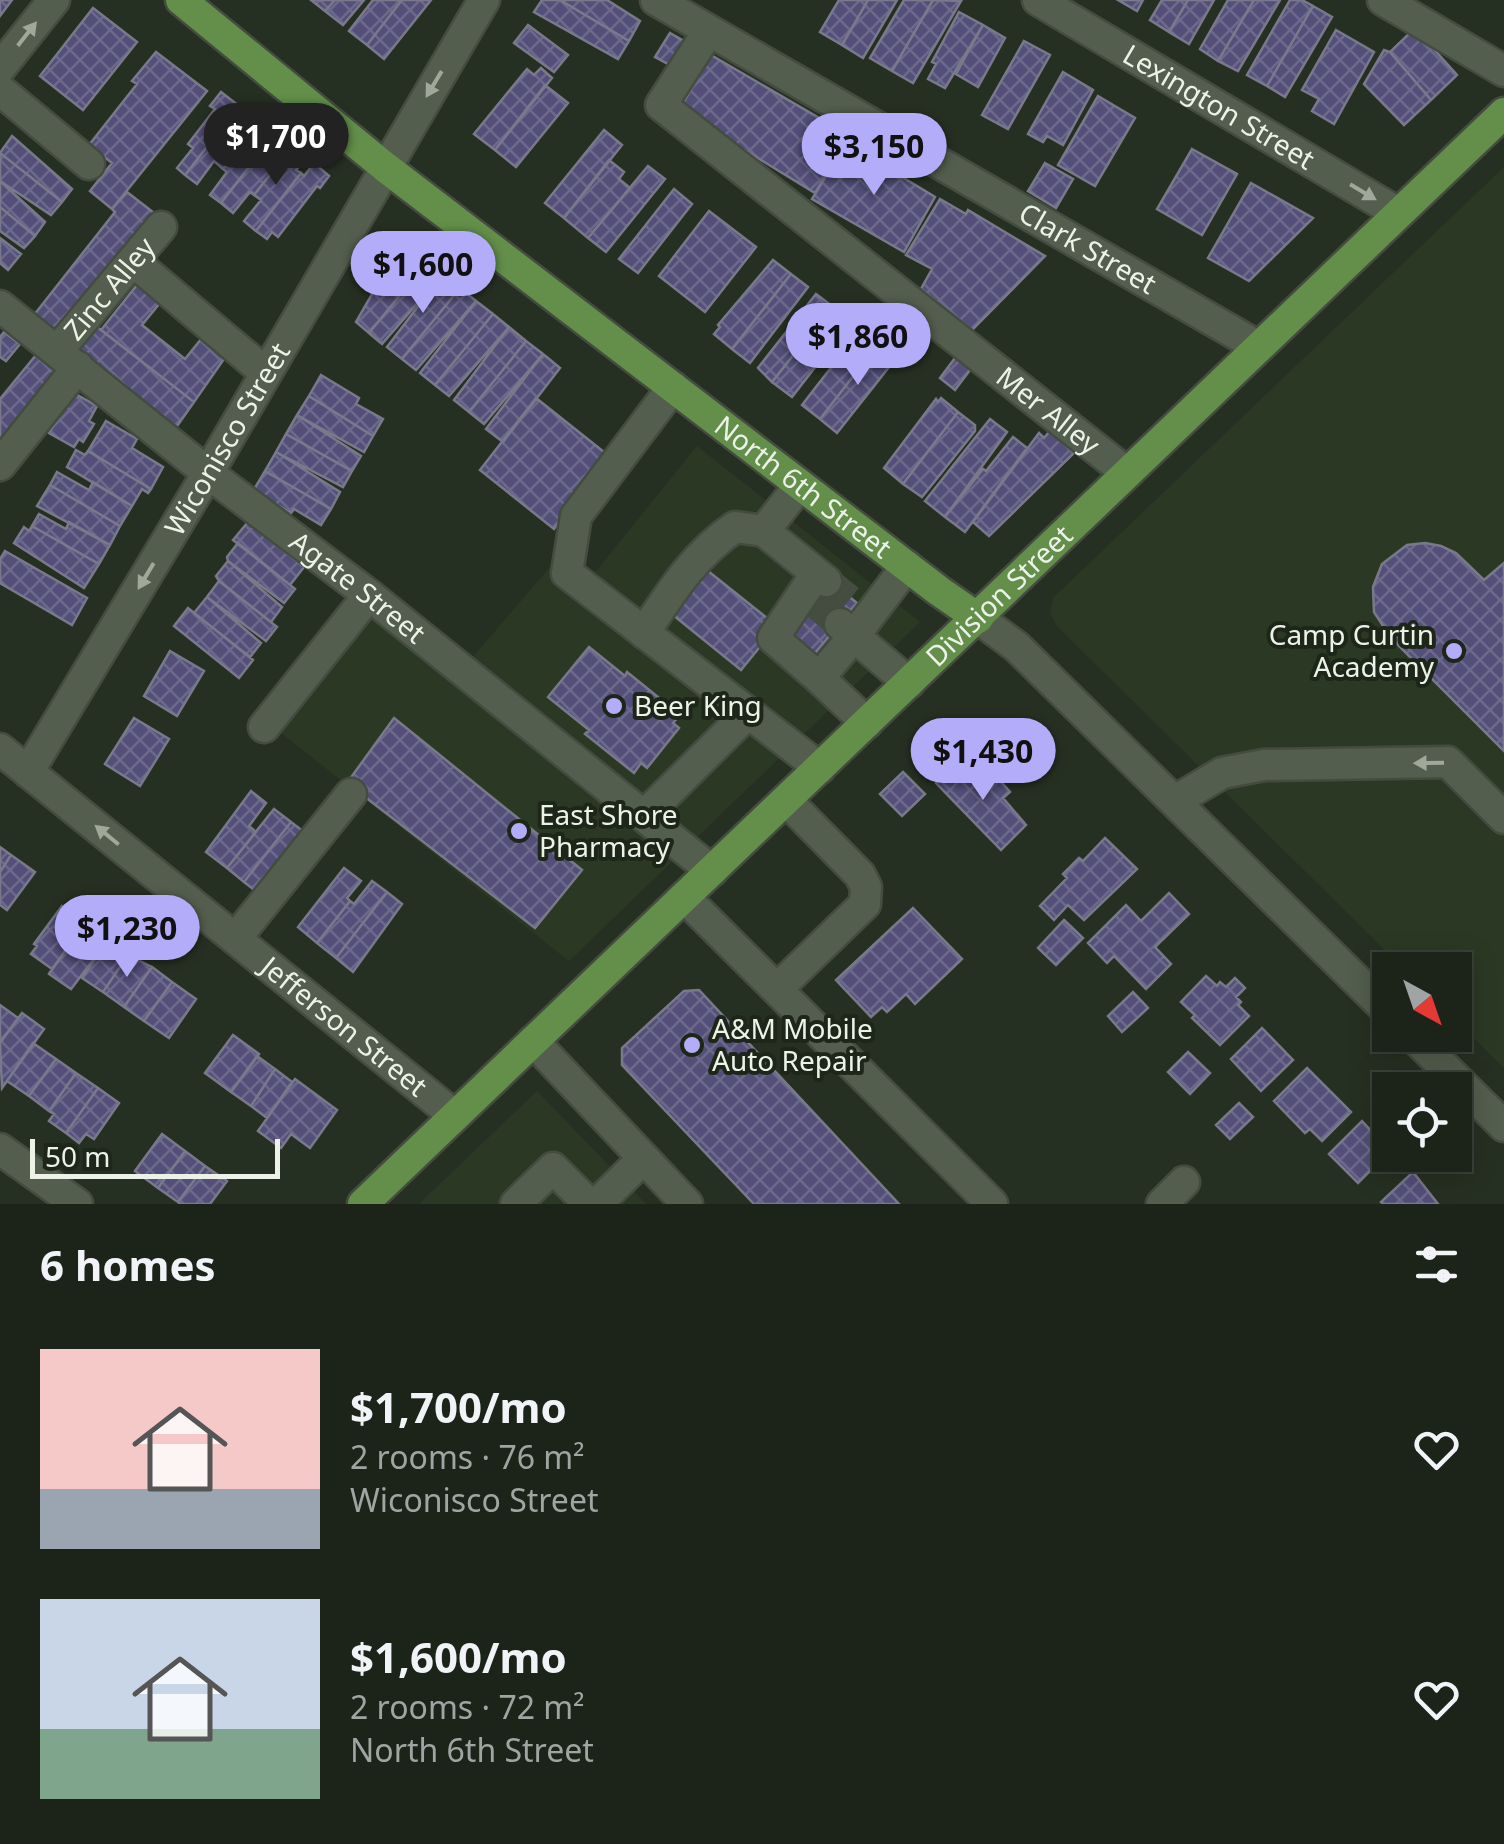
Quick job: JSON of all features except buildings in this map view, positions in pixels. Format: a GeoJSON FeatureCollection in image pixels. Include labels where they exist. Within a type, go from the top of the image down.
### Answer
{"type":"FeatureCollection","features":[{"type":"Feature","properties":{"kind":"main road","name":"North 6th Street"},"geometry":{"type":"LineString","coordinates":[[182,0],[385,166],[978,618]]}},
{"type":"Feature","properties":{"kind":"main road","name":"Division Street"},"geometry":{"type":"LineString","coordinates":[[363,1204],[1504,113]]}},
{"type":"Feature","properties":{"kind":"street"},"geometry":{"type":"LineString","coordinates":[[0,68],[54,0]]}},
{"type":"Feature","properties":{"kind":"street","name":"Wiconisco Street"},"geometry":{"type":"LineString","coordinates":[[28,772],[484,0]]}},
{"type":"Feature","properties":{"kind":"street","name":"Clark Street"},"geometry":{"type":"LineString","coordinates":[[656,0],[1259,347]]}},
{"type":"Feature","properties":{"kind":"street","name":"Lexington Street"},"geometry":{"type":"LineString","coordinates":[[1038,0],[1398,214]]}},
{"type":"Feature","properties":{"kind":"street"},"geometry":{"type":"LineString","coordinates":[[1384,0],[1504,70]]}},
{"type":"Feature","properties":{"kind":"street","name":"Mer Alley"},"geometry":{"type":"LineString","coordinates":[[708,32],[661,105],[1127,474]]}},
{"type":"Feature","properties":{"kind":"street"},"geometry":{"type":"LineString","coordinates":[[0,90],[89,164]]}},
{"type":"Feature","properties":{"kind":"street","name":"Zinc Alley"},"geometry":{"type":"LineString","coordinates":[[0,465],[133,261],[161,227]]}},
{"type":"Feature","properties":{"kind":"street"},"geometry":{"type":"LineString","coordinates":[[133,261],[266,372]]}},
{"type":"Feature","properties":{"kind":"street","name":"Agate Street"},"geometry":{"type":"LineString","coordinates":[[0,306],[208,472],[370,594],[712,871]]}},
{"type":"Feature","properties":{"kind":"street"},"geometry":{"type":"LineString","coordinates":[[673,387],[576,516],[567,573],[820,768]]}},
{"type":"Feature","properties":{"kind":"street"},"geometry":{"type":"LineString","coordinates":[[764,530],[800,485]]}},
{"type":"Feature","properties":{"kind":"street"},"geometry":{"type":"LineString","coordinates":[[644,632],[683,574],[709,545],[734,528],[764,530],[814,587],[773,638],[867,723]]}},
{"type":"Feature","properties":{"kind":"street"},"geometry":{"type":"LineString","coordinates":[[819,678],[855,620],[907,566]]}},
{"type":"Feature","properties":{"kind":"street"},"geometry":{"type":"LineString","coordinates":[[264,727],[370,594]]}},
{"type":"Feature","properties":{"kind":"street","name":"North 6th Street"},"geometry":{"type":"LineString","coordinates":[[978,618],[1018,647],[1372,995]]}},
{"type":"Feature","properties":{"kind":"street"},"geometry":{"type":"LineString","coordinates":[[855,620],[908,683]]}},
{"type":"Feature","properties":{"kind":"street"},"geometry":{"type":"LineString","coordinates":[[644,816],[748,712]]}},
{"type":"Feature","properties":{"kind":"street","name":"Jefferson Street"},"geometry":{"type":"LineString","coordinates":[[0,750],[455,1116]]}},
{"type":"Feature","properties":{"kind":"street"},"geometry":{"type":"LineString","coordinates":[[1176,801],[1222,774],[1264,766],[1448,762],[1504,818]]}},
{"type":"Feature","properties":{"kind":"street"},"geometry":{"type":"LineString","coordinates":[[236,938],[351,794]]}},
{"type":"Feature","properties":{"kind":"street"},"geometry":{"type":"LineString","coordinates":[[778,989],[865,904],[866,887],[860,875],[786,800]]}},
{"type":"Feature","properties":{"kind":"street"},"geometry":{"type":"LineString","coordinates":[[684,897],[992,1204]]}},
{"type":"Feature","properties":{"kind":"street"},"geometry":{"type":"LineString","coordinates":[[533,1041],[686,1204]]}},
{"type":"Feature","properties":{"kind":"street"},"geometry":{"type":"LineString","coordinates":[[1429,1052],[1504,1126]]}},
{"type":"Feature","properties":{"kind":"street"},"geometry":{"type":"LineString","coordinates":[[0,1149],[77,1204]]}},
{"type":"Feature","properties":{"kind":"street"},"geometry":{"type":"LineString","coordinates":[[516,1204],[553,1168],[593,1204],[643,1159]]}},
{"type":"Feature","properties":{"kind":"street"},"geometry":{"type":"LineString","coordinates":[[1162,1204],[1184,1182]]}},
{"type":"Feature","properties":{"kind":"shaded area"},"geometry":{"type":"Polygon","coordinates":[[[1504,167],[1504,1068],[1472,1037],[1472,952],[1387,952],[1057,626],[1050,612],[1053,598],[1504,167]]]}},
{"type":"Feature","properties":{"kind":"shaded area"},"geometry":{"type":"Polygon","coordinates":[[[697,446],[920,622],[569,961],[280,732],[386,592],[472,658],[562,553],[593,575],[697,446]]]}},
{"type":"Feature","properties":{"kind":"shaded area"},"geometry":{"type":"Polygon","coordinates":[[[537,1091],[646,1204],[419,1204],[537,1091]]]}},
{"type":"Feature","properties":{"kind":"tunnel"},"geometry":{"type":"LineString","coordinates":[[826,581],[856,605]]}},
{"type":"Feature","properties":{"kind":"tunnel"},"geometry":{"type":"LineString","coordinates":[[810,599],[840,624]]}},
{"type":"Feature","properties":{"kind":"place","name":"Camp Curtin Academy"},"geometry":{"type":"Point","coordinates":[1454,651]}},
{"type":"Feature","properties":{"kind":"place","name":"Beer King"},"geometry":{"type":"Point","coordinates":[614,706]}},
{"type":"Feature","properties":{"kind":"place","name":"East Shore Pharmacy"},"geometry":{"type":"Point","coordinates":[519,831]}},
{"type":"Feature","properties":{"kind":"place","name":"A&M Mobile Auto Repair"},"geometry":{"type":"Point","coordinates":[692,1045]}}]}
